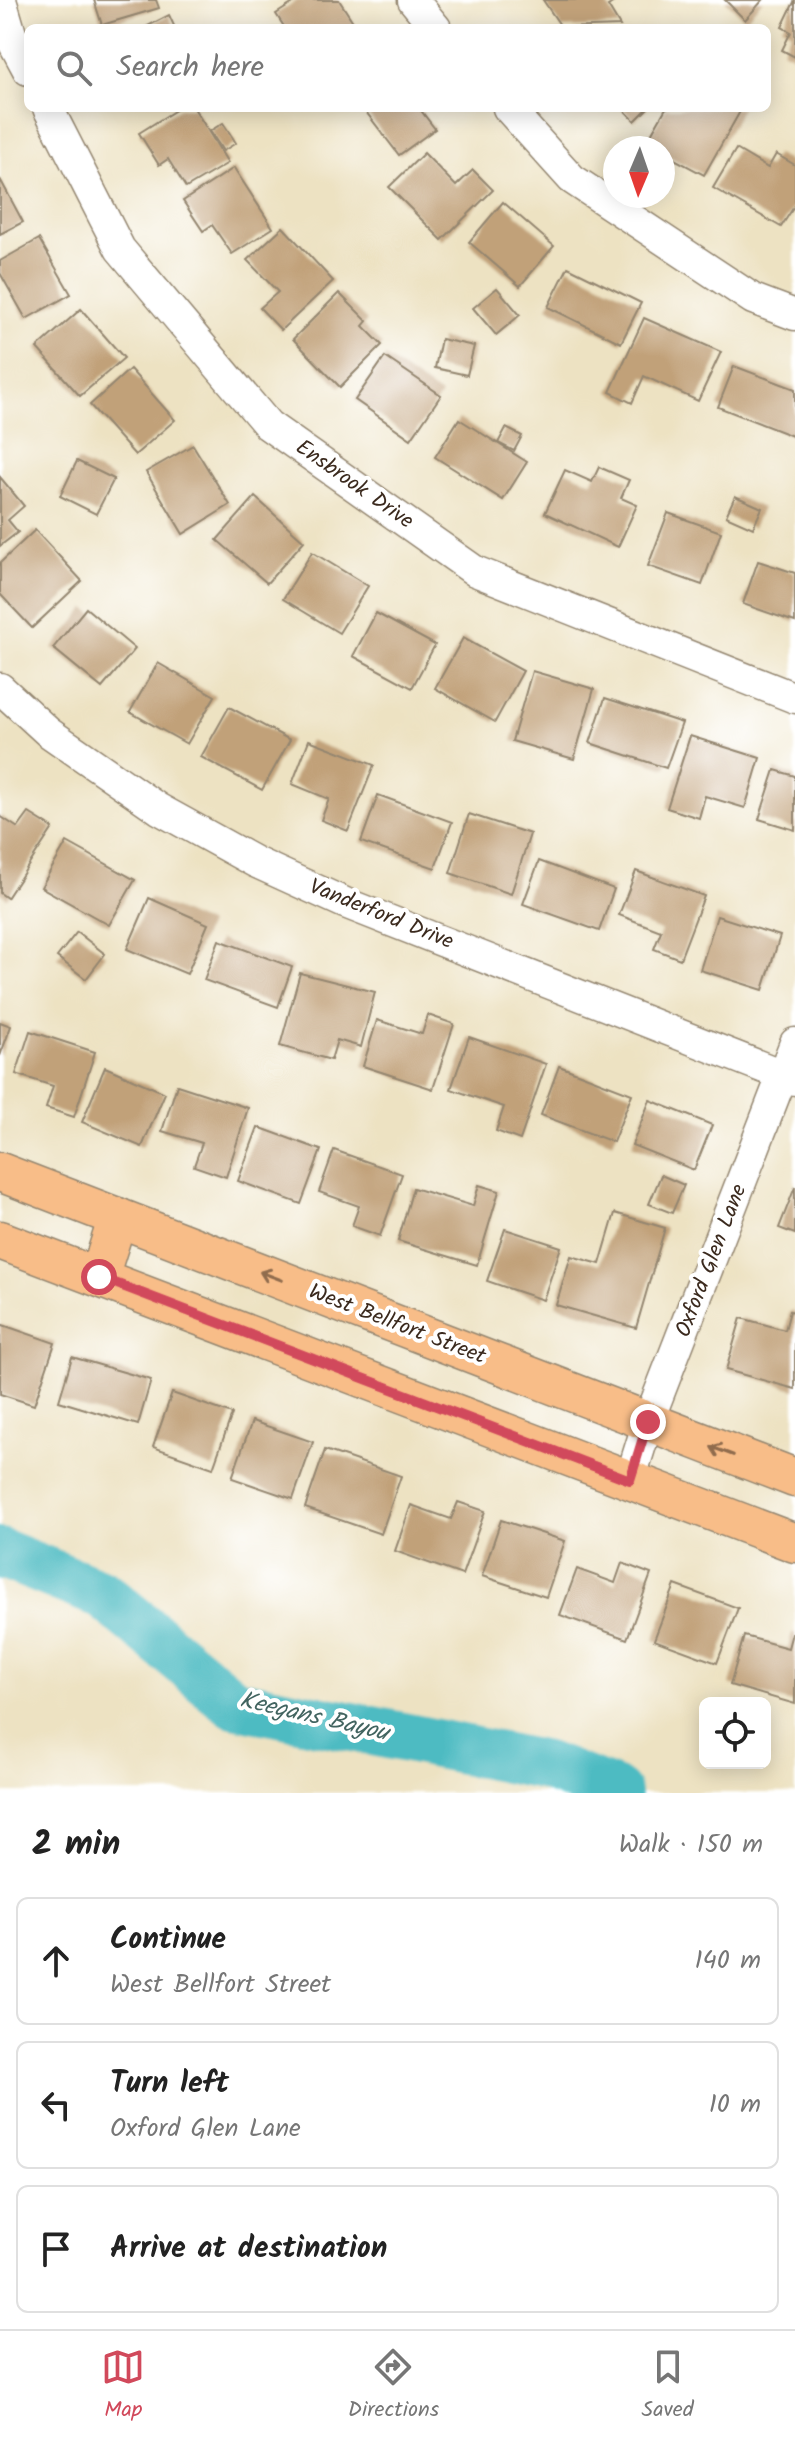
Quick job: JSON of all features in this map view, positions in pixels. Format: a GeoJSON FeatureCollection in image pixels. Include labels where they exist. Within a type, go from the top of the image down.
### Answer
{"type":"FeatureCollection","features":[{"type":"Feature","properties":{"kind":"main road","name":"West Bellfort Street"},"geometry":{"type":"LineString","coordinates":[[0,1172],[795,1478]]}},
{"type":"Feature","properties":{"kind":"main road"},"geometry":{"type":"LineString","coordinates":[[99,1277],[118,1217]]}},
{"type":"Feature","properties":{"kind":"main road"},"geometry":{"type":"LineString","coordinates":[[0,1240],[795,1543]]}},
{"type":"Feature","properties":{"kind":"street"},"geometry":{"type":"LineString","coordinates":[[1,0],[14,44],[24,63]]}},
{"type":"Feature","properties":{"kind":"street"},"geometry":{"type":"LineString","coordinates":[[413,0],[433,24]]}},
{"type":"Feature","properties":{"kind":"street","name":"Ensbrook Drive"},"geometry":{"type":"LineString","coordinates":[[50,112],[120,249],[268,425],[475,571],[795,698]]}},
{"type":"Feature","properties":{"kind":"street"},"geometry":{"type":"LineString","coordinates":[[512,112],[572,179],[753,299],[795,315]]}},
{"type":"Feature","properties":{"kind":"street","name":"Vanderford Drive"},"geometry":{"type":"LineString","coordinates":[[0,688],[48,732],[159,809],[255,862],[345,903],[789,1078]]}},
{"type":"Feature","properties":{"kind":"street","name":"Oxford Glen Lane"},"geometry":{"type":"LineString","coordinates":[[630,1480],[648,1422],[789,1078],[795,1043]]}},
{"type":"Feature","properties":{"kind":"building"},"geometry":{"type":"Polygon","coordinates":[[[94,0],[156,0],[159,8],[105,24],[102,24],[94,0]]]}},
{"type":"Feature","properties":{"kind":"building"},"geometry":{"type":"Polygon","coordinates":[[[298,0],[339,0],[354,24],[282,24],[276,14],[298,0]]]}},
{"type":"Feature","properties":{"kind":"building"},"geometry":{"type":"Polygon","coordinates":[[[543,0],[617,0],[608,6],[619,24],[559,24],[543,0]]]}},
{"type":"Feature","properties":{"kind":"building"},"geometry":{"type":"Polygon","coordinates":[[[725,0],[763,0],[745,20],[725,0]]]}},
{"type":"Feature","properties":{"kind":"building"},"geometry":{"type":"Polygon","coordinates":[[[795,0],[795,57],[782,50],[791,32],[782,27],[795,0]]]}},
{"type":"Feature","properties":{"kind":"building"},"geometry":{"type":"Polygon","coordinates":[[[169,15],[173,24],[152,24],[169,15]]]}},
{"type":"Feature","properties":{"kind":"building"},"geometry":{"type":"Polygon","coordinates":[[[173,112],[196,112],[228,163],[186,188],[168,159],[159,165],[139,133],[173,112]]]}},
{"type":"Feature","properties":{"kind":"building"},"geometry":{"type":"Polygon","coordinates":[[[366,112],[422,112],[435,129],[399,155],[366,112]]]}},
{"type":"Feature","properties":{"kind":"building"},"geometry":{"type":"Polygon","coordinates":[[[626,112],[644,112],[635,121],[626,112]]]}},
{"type":"Feature","properties":{"kind":"building"},"geometry":{"type":"Polygon","coordinates":[[[664,112],[740,112],[704,175],[675,159],[675,136],[650,136],[664,112]]]}},
{"type":"Feature","properties":{"kind":"building"},"geometry":{"type":"Polygon","coordinates":[[[223,123],[236,143],[223,151],[210,131],[223,123]]]}},
{"type":"Feature","properties":{"kind":"building"},"geometry":{"type":"Polygon","coordinates":[[[736,149],[768,168],[776,154],[795,165],[795,205],[781,227],[713,188],[736,149]]]}},
{"type":"Feature","properties":{"kind":"building"},"geometry":{"type":"Polygon","coordinates":[[[424,153],[456,186],[473,170],[493,190],[442,240],[389,187],[424,153]]]}},
{"type":"Feature","properties":{"kind":"building"},"geometry":{"type":"Polygon","coordinates":[[[234,168],[273,228],[232,254],[212,225],[203,231],[183,201],[234,168]]]}},
{"type":"Feature","properties":{"kind":"building"},"geometry":{"type":"Polygon","coordinates":[[[0,179],[23,222],[0,234],[0,179]]]}},
{"type":"Feature","properties":{"kind":"building"},"geometry":{"type":"Polygon","coordinates":[[[503,202],[554,246],[520,286],[469,242],[503,202]]]}},
{"type":"Feature","properties":{"kind":"building"},"geometry":{"type":"Polygon","coordinates":[[[283,227],[333,281],[281,330],[260,308],[278,292],[247,260],[283,227]]]}},
{"type":"Feature","properties":{"kind":"building"},"geometry":{"type":"Polygon","coordinates":[[[39,239],[71,294],[26,319],[0,273],[0,261],[39,239]]]}},
{"type":"Feature","properties":{"kind":"building"},"geometry":{"type":"Polygon","coordinates":[[[568,267],[641,303],[621,343],[548,307],[568,267]]]}},
{"type":"Feature","properties":{"kind":"building"},"geometry":{"type":"Polygon","coordinates":[[[497,288],[520,315],[496,335],[473,308],[497,288]]]}},
{"type":"Feature","properties":{"kind":"building"},"geometry":{"type":"Polygon","coordinates":[[[339,293],[367,321],[363,326],[382,345],[340,387],[293,339],[339,293]]]}},
{"type":"Feature","properties":{"kind":"building"},"geometry":{"type":"Polygon","coordinates":[[[81,309],[124,358],[80,396],[37,348],[81,309]]]}},
{"type":"Feature","properties":{"kind":"building"},"geometry":{"type":"Polygon","coordinates":[[[644,318],[721,352],[698,401],[644,376],[632,403],[610,392],[644,318]]]}},
{"type":"Feature","properties":{"kind":"building"},"geometry":{"type":"Polygon","coordinates":[[[441,339],[474,346],[467,375],[435,368],[441,339]]]}},
{"type":"Feature","properties":{"kind":"building"},"geometry":{"type":"Polygon","coordinates":[[[385,357],[441,395],[411,439],[355,400],[385,357]]]}},
{"type":"Feature","properties":{"kind":"building"},"geometry":{"type":"Polygon","coordinates":[[[734,366],[795,389],[795,437],[718,407],[734,366]]]}},
{"type":"Feature","properties":{"kind":"building"},"geometry":{"type":"Polygon","coordinates":[[[130,369],[175,420],[135,455],[90,405],[130,369]]]}},
{"type":"Feature","properties":{"kind":"building"},"geometry":{"type":"Polygon","coordinates":[[[459,419],[527,462],[503,500],[435,457],[459,419]]]}},
{"type":"Feature","properties":{"kind":"building"},"geometry":{"type":"Polygon","coordinates":[[[506,428],[522,436],[514,451],[498,443],[506,428]]]}},
{"type":"Feature","properties":{"kind":"building"},"geometry":{"type":"Polygon","coordinates":[[[193,445],[230,505],[183,534],[146,472],[193,445]]]}},
{"type":"Feature","properties":{"kind":"building"},"geometry":{"type":"Polygon","coordinates":[[[77,461],[114,479],[96,514],[60,496],[77,461]]]}},
{"type":"Feature","properties":{"kind":"building"},"geometry":{"type":"Polygon","coordinates":[[[599,467],[629,480],[621,498],[637,505],[618,547],[545,513],[565,470],[592,482],[599,467]]]}},
{"type":"Feature","properties":{"kind":"building"},"geometry":{"type":"Polygon","coordinates":[[[0,477],[24,506],[8,520],[18,532],[0,546],[0,477]]]}},
{"type":"Feature","properties":{"kind":"building"},"geometry":{"type":"Polygon","coordinates":[[[735,496],[762,508],[753,528],[726,516],[735,496]]]}},
{"type":"Feature","properties":{"kind":"building"},"geometry":{"type":"Polygon","coordinates":[[[255,497],[304,541],[267,583],[217,540],[255,497]]]}},
{"type":"Feature","properties":{"kind":"building"},"geometry":{"type":"Polygon","coordinates":[[[668,513],[721,532],[702,585],[648,566],[668,513]]]}},
{"type":"Feature","properties":{"kind":"building"},"geometry":{"type":"Polygon","coordinates":[[[35,530],[82,581],[32,628],[0,594],[0,563],[35,530]]]}},
{"type":"Feature","properties":{"kind":"building"},"geometry":{"type":"Polygon","coordinates":[[[312,552],[368,586],[339,633],[283,599],[312,552]]]}},
{"type":"Feature","properties":{"kind":"building"},"geometry":{"type":"Polygon","coordinates":[[[758,561],[795,573],[795,622],[743,604],[758,561]]]}},
{"type":"Feature","properties":{"kind":"building"},"geometry":{"type":"Polygon","coordinates":[[[86,608],[135,649],[102,688],[53,648],[86,608]]]}},
{"type":"Feature","properties":{"kind":"building"},"geometry":{"type":"Polygon","coordinates":[[[376,613],[435,645],[412,688],[353,656],[376,613]]]}},
{"type":"Feature","properties":{"kind":"building"},"geometry":{"type":"Polygon","coordinates":[[[463,638],[523,671],[495,722],[435,688],[463,638]]]}},
{"type":"Feature","properties":{"kind":"building"},"geometry":{"type":"Polygon","coordinates":[[[158,663],[215,696],[187,744],[130,712],[158,663]]]}},
{"type":"Feature","properties":{"kind":"building"},"geometry":{"type":"Polygon","coordinates":[[[532,671],[594,689],[574,759],[512,741],[532,671]]]}},
{"type":"Feature","properties":{"kind":"building"},"geometry":{"type":"Polygon","coordinates":[[[605,698],[682,723],[666,768],[590,743],[605,698]]]}},
{"type":"Feature","properties":{"kind":"building"},"geometry":{"type":"Polygon","coordinates":[[[229,707],[290,740],[262,790],[201,757],[229,707]]]}},
{"type":"Feature","properties":{"kind":"building"},"geometry":{"type":"Polygon","coordinates":[[[690,736],[760,758],[745,808],[705,796],[699,818],[667,808],[690,736]]]}},
{"type":"Feature","properties":{"kind":"building"},"geometry":{"type":"Polygon","coordinates":[[[309,740],[374,765],[348,831],[321,820],[329,799],[292,784],[309,740]]]}},
{"type":"Feature","properties":{"kind":"building"},"geometry":{"type":"Polygon","coordinates":[[[775,770],[795,776],[795,830],[759,819],[775,770]]]}},
{"type":"Feature","properties":{"kind":"building"},"geometry":{"type":"Polygon","coordinates":[[[378,795],[452,822],[435,868],[361,842],[378,795]]]}},
{"type":"Feature","properties":{"kind":"building"},"geometry":{"type":"Polygon","coordinates":[[[29,813],[53,828],[7,898],[0,893],[0,816],[18,828],[29,813]]]}},
{"type":"Feature","properties":{"kind":"building"},"geometry":{"type":"Polygon","coordinates":[[[469,814],[530,834],[511,894],[450,873],[469,814]]]}},
{"type":"Feature","properties":{"kind":"building"},"geometry":{"type":"Polygon","coordinates":[[[67,842],[135,880],[109,925],[41,887],[67,842]]]}},
{"type":"Feature","properties":{"kind":"building"},"geometry":{"type":"Polygon","coordinates":[[[539,861],[614,889],[599,931],[523,904],[539,861]]]}},
{"type":"Feature","properties":{"kind":"building"},"geometry":{"type":"Polygon","coordinates":[[[636,871],[704,896],[680,959],[654,949],[661,931],[619,915],[636,871]]]}},
{"type":"Feature","properties":{"kind":"building"},"geometry":{"type":"Polygon","coordinates":[[[149,898],[208,924],[187,974],[127,949],[149,898]]]}},
{"type":"Feature","properties":{"kind":"building"},"geometry":{"type":"Polygon","coordinates":[[[717,916],[780,936],[763,990],[700,970],[717,916]]]}},
{"type":"Feature","properties":{"kind":"building"},"geometry":{"type":"Polygon","coordinates":[[[77,932],[105,954],[86,979],[57,957],[77,932]]]}},
{"type":"Feature","properties":{"kind":"building"},"geometry":{"type":"Polygon","coordinates":[[[219,940],[292,967],[278,1007],[204,980],[219,940]]]}},
{"type":"Feature","properties":{"kind":"building"},"geometry":{"type":"Polygon","coordinates":[[[300,973],[375,992],[361,1047],[337,1040],[331,1060],[280,1046],[300,973]]]}},
{"type":"Feature","properties":{"kind":"building"},"geometry":{"type":"Polygon","coordinates":[[[428,1015],[454,1024],[433,1089],[363,1066],[377,1020],[422,1034],[428,1015]]]}},
{"type":"Feature","properties":{"kind":"building"},"geometry":{"type":"Polygon","coordinates":[[[0,1022],[11,1026],[0,1056],[0,1022]]]}},
{"type":"Feature","properties":{"kind":"building"},"geometry":{"type":"Polygon","coordinates":[[[30,1031],[95,1052],[74,1117],[46,1108],[53,1086],[16,1074],[30,1031]]]}},
{"type":"Feature","properties":{"kind":"building"},"geometry":{"type":"Polygon","coordinates":[[[469,1037],[546,1064],[520,1140],[496,1131],[504,1107],[451,1089],[469,1037]]]}},
{"type":"Feature","properties":{"kind":"building"},"geometry":{"type":"Polygon","coordinates":[[[559,1066],[632,1094],[613,1142],[541,1115],[559,1066]]]}},
{"type":"Feature","properties":{"kind":"building"},"geometry":{"type":"Polygon","coordinates":[[[105,1067],[165,1093],[142,1147],[82,1122],[105,1067]]]}},
{"type":"Feature","properties":{"kind":"building"},"geometry":{"type":"Polygon","coordinates":[[[177,1085],[248,1108],[226,1177],[194,1166],[202,1143],[162,1131],[177,1085]]]}},
{"type":"Feature","properties":{"kind":"building"},"geometry":{"type":"Polygon","coordinates":[[[650,1100],[712,1125],[694,1170],[632,1145],[650,1100]]]}},
{"type":"Feature","properties":{"kind":"building"},"geometry":{"type":"Polygon","coordinates":[[[258,1127],[321,1150],[301,1204],[238,1181],[258,1127]]]}},
{"type":"Feature","properties":{"kind":"building"},"geometry":{"type":"Polygon","coordinates":[[[334,1150],[402,1174],[380,1236],[352,1226],[359,1206],[319,1192],[334,1150]]]}},
{"type":"Feature","properties":{"kind":"building"},"geometry":{"type":"Polygon","coordinates":[[[661,1175],[684,1185],[672,1213],[649,1204],[661,1175]]]}},
{"type":"Feature","properties":{"kind":"building"},"geometry":{"type":"Polygon","coordinates":[[[479,1185],[499,1191],[477,1265],[398,1241],[413,1188],[473,1206],[479,1185]]]}},
{"type":"Feature","properties":{"kind":"building"},"geometry":{"type":"Polygon","coordinates":[[[795,1187],[795,1234],[779,1228],[795,1187]]]}},
{"type":"Feature","properties":{"kind":"building"},"geometry":{"type":"Polygon","coordinates":[[[615,1213],[665,1228],[636,1328],[556,1305],[571,1256],[600,1264],[615,1213]]]}},
{"type":"Feature","properties":{"kind":"building"},"geometry":{"type":"Polygon","coordinates":[[[505,1229],[561,1247],[543,1300],[487,1281],[505,1229]]]}},
{"type":"Feature","properties":{"kind":"building"},"geometry":{"type":"Polygon","coordinates":[[[790,1311],[795,1312],[795,1389],[726,1370],[741,1318],[785,1330],[790,1311]]]}},
{"type":"Feature","properties":{"kind":"building"},"geometry":{"type":"Polygon","coordinates":[[[0,1324],[55,1343],[34,1405],[0,1394],[0,1324]]]}},
{"type":"Feature","properties":{"kind":"building"},"geometry":{"type":"Polygon","coordinates":[[[72,1357],[151,1380],[138,1425],[59,1401],[72,1357]]]}},
{"type":"Feature","properties":{"kind":"building"},"geometry":{"type":"Polygon","coordinates":[[[172,1393],[232,1414],[213,1468],[153,1447],[172,1393]]]}},
{"type":"Feature","properties":{"kind":"building"},"geometry":{"type":"Polygon","coordinates":[[[252,1421],[313,1442],[293,1499],[232,1478],[252,1421]]]}},
{"type":"Feature","properties":{"kind":"building"},"geometry":{"type":"Polygon","coordinates":[[[325,1450],[401,1476],[381,1534],[305,1508],[325,1450]]]}},
{"type":"Feature","properties":{"kind":"building"},"geometry":{"type":"Polygon","coordinates":[[[458,1502],[485,1511],[462,1575],[395,1551],[411,1505],[451,1519],[458,1502]]]}},
{"type":"Feature","properties":{"kind":"building"},"geometry":{"type":"Polygon","coordinates":[[[501,1520],[565,1541],[546,1597],[482,1576],[501,1520]]]}},
{"type":"Feature","properties":{"kind":"building"},"geometry":{"type":"Polygon","coordinates":[[[622,1563],[651,1574],[627,1639],[560,1615],[577,1569],[615,1583],[622,1563]]]}},
{"type":"Feature","properties":{"kind":"building"},"geometry":{"type":"Polygon","coordinates":[[[675,1585],[738,1608],[717,1663],[654,1640],[675,1585]]]}},
{"type":"Feature","properties":{"kind":"building"},"geometry":{"type":"Polygon","coordinates":[[[792,1633],[795,1633],[795,1704],[730,1685],[744,1636],[788,1648],[792,1633]]]}},
{"type":"Feature","properties":{"kind":"waterway","name":"Keegans Bayou"},"geometry":{"type":"LineString","coordinates":[[0,1553],[102,1594],[234,1703],[546,1766],[616,1793]]}},
{"type":"Feature","properties":{"kind":"route"},"geometry":{"type":"LineString","coordinates":[[99,1277],[630,1480],[648,1422]]}}]}
